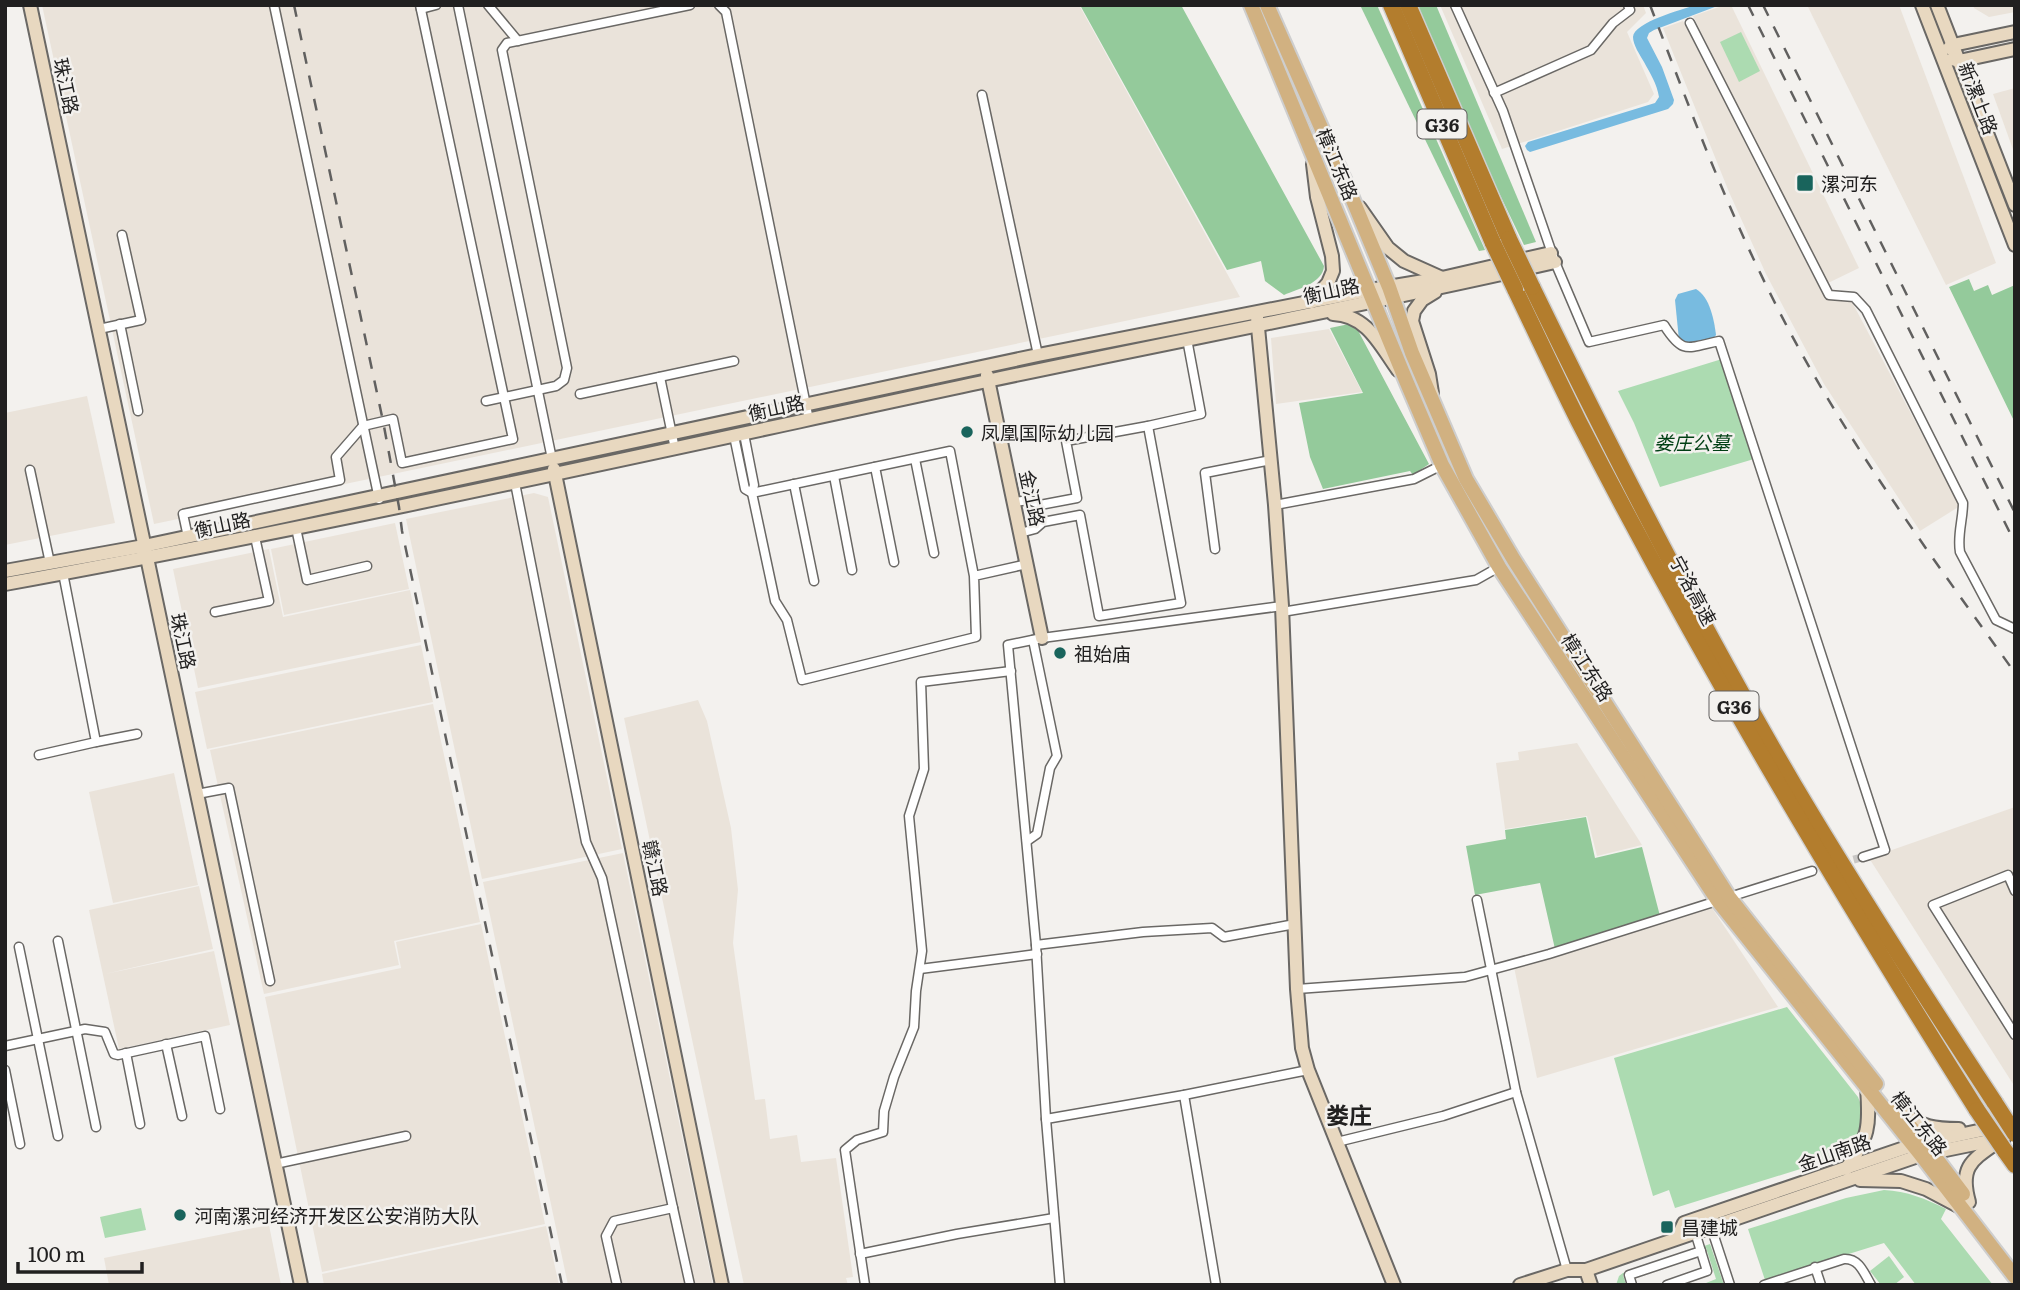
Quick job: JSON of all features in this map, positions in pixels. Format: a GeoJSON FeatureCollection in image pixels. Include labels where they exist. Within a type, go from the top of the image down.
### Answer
{"type":"FeatureCollection","features":[{"type":"Feature","properties":{"kind":"highway","name":"宁洛高速"},"geometry":{"type":"LineString","coordinates":[[1391,5],[1501,241],[1532,287],[1599,424],[1739,688],[1892,947],[1994,1103],[2010,1140],[2015,1165]]}},
{"type":"Feature","properties":{"kind":"highway","name":"宁洛高速"},"geometry":{"type":"LineString","coordinates":[[1408,5],[1501,241],[1515,289],[1579,422],[1712,667],[1879,954],[1977,1110],[2010,1140]]}},
{"type":"Feature","properties":{"kind":"main road","name":"樟江东路"},"geometry":{"type":"LineString","coordinates":[[1251,5],[1406,383],[1442,464],[1499,567],[1723,899],[1867,1088],[1922,1149]]}},
{"type":"Feature","properties":{"kind":"main road","name":"樟江东路"},"geometry":{"type":"LineString","coordinates":[[1267,5],[1350,193],[1434,407],[1466,479],[1723,899],[1896,1110],[2015,1278]]}},
{"type":"Feature","properties":{"kind":"main road","name":"樟江东路"},"geometry":{"type":"LineString","coordinates":[[1965,1205],[2015,1262]]}},
{"type":"Feature","properties":{"kind":"street","name":"珠江路"},"geometry":{"type":"LineString","coordinates":[[30,5],[301,1285]]}},
{"type":"Feature","properties":{"kind":"street"},"geometry":{"type":"LineString","coordinates":[[274,5],[381,511]]}},
{"type":"Feature","properties":{"kind":"street"},"geometry":{"type":"LineString","coordinates":[[188,537],[183,514],[340,480],[336,457],[363,426],[393,419],[402,463],[513,439],[421,7],[436,5]]}},
{"type":"Feature","properties":{"kind":"street"},"geometry":{"type":"LineString","coordinates":[[458,5],[552,459]]}},
{"type":"Feature","properties":{"kind":"street"},"geometry":{"type":"LineString","coordinates":[[488,5],[518,41]]}},
{"type":"Feature","properties":{"kind":"street"},"geometry":{"type":"LineString","coordinates":[[486,401],[556,386],[565,380],[567,368],[502,50],[507,43],[690,5]]}},
{"type":"Feature","properties":{"kind":"street"},"geometry":{"type":"LineString","coordinates":[[719,5],[726,12],[809,420]]}},
{"type":"Feature","properties":{"kind":"street"},"geometry":{"type":"LineString","coordinates":[[1455,5],[1503,111],[1553,258],[1589,342],[1664,325],[1676,343],[1687,348],[1719,341],[1885,850],[1863,858]]}},
{"type":"Feature","properties":{"kind":"street"},"geometry":{"type":"LineString","coordinates":[[1494,93],[1591,50],[1613,23],[1630,10],[1628,5]]}},
{"type":"Feature","properties":{"kind":"street","name":"新漯上路"},"geometry":{"type":"LineString","coordinates":[[1922,5],[2015,244]]}},
{"type":"Feature","properties":{"kind":"street","name":"新漯上路"},"geometry":{"type":"LineString","coordinates":[[1937,5],[2015,205]]}},
{"type":"Feature","properties":{"kind":"street"},"geometry":{"type":"LineString","coordinates":[[1690,23],[1829,295],[1854,297],[1866,310],[1963,503],[1958,539],[1960,552],[1996,620],[2015,629]]}},
{"type":"Feature","properties":{"kind":"street"},"geometry":{"type":"LineString","coordinates":[[1941,56],[1953,45],[2015,32]]}},
{"type":"Feature","properties":{"kind":"street"},"geometry":{"type":"LineString","coordinates":[[1941,56],[1959,61],[2015,49]]}},
{"type":"Feature","properties":{"kind":"street"},"geometry":{"type":"LineString","coordinates":[[982,95],[1038,355]]}},
{"type":"Feature","properties":{"kind":"street"},"geometry":{"type":"LineString","coordinates":[[1312,153],[1317,197],[1332,256],[1332,271],[1328,283],[1311,308],[1347,314],[1356,319],[1372,332],[1406,383]]}},
{"type":"Feature","properties":{"kind":"street"},"geometry":{"type":"LineString","coordinates":[[1350,193],[1388,248],[1404,261],[1442,283],[1422,300],[1414,311],[1412,321],[1429,374],[1434,407]]}},
{"type":"Feature","properties":{"kind":"street"},"geometry":{"type":"LineString","coordinates":[[99,329],[141,320],[122,235]]}},
{"type":"Feature","properties":{"kind":"street","name":"衡山路"},"geometry":{"type":"LineString","coordinates":[[5,584],[63,573],[146,552],[188,537],[985,366],[1258,319],[1553,258]]}},
{"type":"Feature","properties":{"kind":"street"},"geometry":{"type":"LineString","coordinates":[[1258,319],[1282,609],[1294,925],[1302,1048],[1308,1070],[1394,1285]]}},
{"type":"Feature","properties":{"kind":"street","name":"衡山路"},"geometry":{"type":"LineString","coordinates":[[5,571],[256,537],[1187,340],[1258,319]]}},
{"type":"Feature","properties":{"kind":"street"},"geometry":{"type":"LineString","coordinates":[[120,324],[138,411]]}},
{"type":"Feature","properties":{"kind":"street"},"geometry":{"type":"LineString","coordinates":[[1148,426],[1181,603],[1099,616],[1066,441],[1201,414],[1187,340]]}},
{"type":"Feature","properties":{"kind":"street"},"geometry":{"type":"LineString","coordinates":[[580,394],[734,361]]}},
{"type":"Feature","properties":{"kind":"street","name":"金江路"},"geometry":{"type":"LineString","coordinates":[[985,366],[1027,564],[1037,639]]}},
{"type":"Feature","properties":{"kind":"street"},"geometry":{"type":"LineString","coordinates":[[660,377],[675,449]]}},
{"type":"Feature","properties":{"kind":"street"},"geometry":{"type":"LineString","coordinates":[[738,435],[745,489],[752,493],[950,451],[974,576],[976,637],[802,680],[787,620],[775,601],[752,493]]}},
{"type":"Feature","properties":{"kind":"street","name":"赣江路"},"geometry":{"type":"LineString","coordinates":[[552,459],[722,1285]]}},
{"type":"Feature","properties":{"kind":"street"},"geometry":{"type":"LineString","coordinates":[[915,459],[934,554]]}},
{"type":"Feature","properties":{"kind":"street"},"geometry":{"type":"LineString","coordinates":[[1216,549],[1205,473],[1270,460]]}},
{"type":"Feature","properties":{"kind":"street"},"geometry":{"type":"LineString","coordinates":[[1275,505],[1414,480],[1442,464]]}},
{"type":"Feature","properties":{"kind":"street"},"geometry":{"type":"LineString","coordinates":[[875,467],[894,562]]}},
{"type":"Feature","properties":{"kind":"street"},"geometry":{"type":"LineString","coordinates":[[30,470],[50,563]]}},
{"type":"Feature","properties":{"kind":"street"},"geometry":{"type":"LineString","coordinates":[[834,476],[852,570]]}},
{"type":"Feature","properties":{"kind":"street"},"geometry":{"type":"LineString","coordinates":[[515,483],[586,842],[602,878],[690,1285]]}},
{"type":"Feature","properties":{"kind":"street"},"geometry":{"type":"LineString","coordinates":[[794,484],[814,581]]}},
{"type":"Feature","properties":{"kind":"street"},"geometry":{"type":"LineString","coordinates":[[1014,502],[1030,500],[1040,505],[1077,498]]}},
{"type":"Feature","properties":{"kind":"street"},"geometry":{"type":"LineString","coordinates":[[1020,533],[1035,529],[1043,522],[1080,515]]}},
{"type":"Feature","properties":{"kind":"street"},"geometry":{"type":"LineString","coordinates":[[296,528],[307,580],[367,566]]}},
{"type":"Feature","properties":{"kind":"street"},"geometry":{"type":"LineString","coordinates":[[215,612],[269,601],[256,537]]}},
{"type":"Feature","properties":{"kind":"street"},"geometry":{"type":"LineString","coordinates":[[974,576],[1027,564]]}},
{"type":"Feature","properties":{"kind":"street"},"geometry":{"type":"LineString","coordinates":[[1060,1285],[1046,1119],[1036,950],[1008,645],[1476,580],[1499,567]]}},
{"type":"Feature","properties":{"kind":"street"},"geometry":{"type":"LineString","coordinates":[[63,573],[96,742]]}},
{"type":"Feature","properties":{"kind":"street"},"geometry":{"type":"LineString","coordinates":[[1027,841],[1037,834],[1050,768],[1057,756],[1037,639]]}},
{"type":"Feature","properties":{"kind":"street"},"geometry":{"type":"LineString","coordinates":[[864,1285],[845,1150],[857,1140],[883,1132],[884,1111],[894,1077],[914,1027],[922,951],[909,816],[924,769],[921,682],[1011,671]]}},
{"type":"Feature","properties":{"kind":"street"},"geometry":{"type":"LineString","coordinates":[[39,755],[137,734]]}},
{"type":"Feature","properties":{"kind":"street"},"geometry":{"type":"LineString","coordinates":[[197,794],[229,788],[270,981]]}},
{"type":"Feature","properties":{"kind":"street"},"geometry":{"type":"LineString","coordinates":[[1297,989],[1465,977],[1812,871]]}},
{"type":"Feature","properties":{"kind":"street"},"geometry":{"type":"LineString","coordinates":[[2015,891],[2008,875],[1933,905],[2015,1034]]}},
{"type":"Feature","properties":{"kind":"street"},"geometry":{"type":"LineString","coordinates":[[1477,900],[1516,1092],[1567,1270]]}},
{"type":"Feature","properties":{"kind":"street"},"geometry":{"type":"LineString","coordinates":[[920,969],[1143,932],[1212,928],[1224,937],[1294,925]]}},
{"type":"Feature","properties":{"kind":"street"},"geometry":{"type":"LineString","coordinates":[[58,941],[96,1127]]}},
{"type":"Feature","properties":{"kind":"street"},"geometry":{"type":"LineString","coordinates":[[19,947],[58,1136]]}},
{"type":"Feature","properties":{"kind":"street"},"geometry":{"type":"LineString","coordinates":[[5,1046],[85,1029],[104,1032],[114,1054],[205,1036],[220,1109]]}},
{"type":"Feature","properties":{"kind":"street"},"geometry":{"type":"LineString","coordinates":[[166,1044],[182,1116]]}},
{"type":"Feature","properties":{"kind":"street"},"geometry":{"type":"LineString","coordinates":[[126,1053],[140,1124]]}},
{"type":"Feature","properties":{"kind":"street"},"geometry":{"type":"LineString","coordinates":[[5,1070],[20,1144]]}},
{"type":"Feature","properties":{"kind":"street"},"geometry":{"type":"LineString","coordinates":[[1046,1119],[1308,1070]]}},
{"type":"Feature","properties":{"kind":"street"},"geometry":{"type":"LineString","coordinates":[[1867,1088],[1870,1115],[1868,1133],[1847,1174],[1901,1181],[1965,1205],[1964,1177],[1970,1164],[1979,1155],[2010,1140]]}},
{"type":"Feature","properties":{"kind":"street"},"geometry":{"type":"LineString","coordinates":[[1337,1142],[1443,1116],[1516,1092]]}},
{"type":"Feature","properties":{"kind":"street"},"geometry":{"type":"LineString","coordinates":[[1184,1095],[1216,1285]]}},
{"type":"Feature","properties":{"kind":"street"},"geometry":{"type":"LineString","coordinates":[[1896,1110],[1922,1125],[1936,1129],[1984,1129]]}},
{"type":"Feature","properties":{"kind":"street","name":"金山南路"},"geometry":{"type":"LineString","coordinates":[[1677,1238],[1685,1223],[1984,1129],[2015,1123]]}},
{"type":"Feature","properties":{"kind":"street"},"geometry":{"type":"LineString","coordinates":[[275,1164],[406,1136]]}},
{"type":"Feature","properties":{"kind":"street","name":"金山南路"},"geometry":{"type":"LineString","coordinates":[[1922,1149],[2010,1140]]}},
{"type":"Feature","properties":{"kind":"street","name":"金山南路"},"geometry":{"type":"LineString","coordinates":[[1520,1285],[1567,1270],[1586,1269],[1711,1227],[1847,1174]]}},
{"type":"Feature","properties":{"kind":"street"},"geometry":{"type":"LineString","coordinates":[[617,1285],[606,1236],[614,1222],[673,1208]]}},
{"type":"Feature","properties":{"kind":"street"},"geometry":{"type":"LineString","coordinates":[[860,1254],[1054,1218]]}},
{"type":"Feature","properties":{"kind":"street"},"geometry":{"type":"LineString","coordinates":[[1711,1227],[1730,1285]]}},
{"type":"Feature","properties":{"kind":"street"},"geometry":{"type":"LineString","coordinates":[[1667,1285],[1688,1281],[1707,1271],[1695,1232]]}},
{"type":"Feature","properties":{"kind":"street"},"geometry":{"type":"LineString","coordinates":[[1632,1285],[1629,1275],[1701,1251]]}},
{"type":"Feature","properties":{"kind":"street"},"geometry":{"type":"LineString","coordinates":[[1764,1285],[1850,1258],[1857,1262],[1871,1285]]}},
{"type":"Feature","properties":{"kind":"street"},"geometry":{"type":"LineString","coordinates":[[1815,1268],[1821,1285]]}},
{"type":"Feature","properties":{"kind":"street"},"geometry":{"type":"LineString","coordinates":[[1586,1269],[1591,1285]]}},
{"type":"Feature","properties":{"kind":"shaded area"},"geometry":{"type":"Polygon","coordinates":[[[42,5],[1079,5],[1240,297],[154,524],[42,5]]]}},
{"type":"Feature","properties":{"kind":"shaded area"},"geometry":{"type":"Polygon","coordinates":[[[1440,5],[1643,5],[1646,13],[1627,32],[1654,94],[1648,102],[1502,149],[1440,5]]]}},
{"type":"Feature","properties":{"kind":"shaded area"},"geometry":{"type":"Polygon","coordinates":[[[1731,5],[1859,268],[1826,284],[1693,16],[1731,5]]]}},
{"type":"Feature","properties":{"kind":"shaded area"},"geometry":{"type":"Polygon","coordinates":[[[1807,5],[1899,5],[1996,263],[1946,285],[1807,5]]]}},
{"type":"Feature","properties":{"kind":"shaded area"},"geometry":{"type":"Polygon","coordinates":[[[1973,5],[2015,5],[2015,12],[1989,17],[1973,5]]]}},
{"type":"Feature","properties":{"kind":"shaded area"},"geometry":{"type":"Polygon","coordinates":[[[1683,21],[1825,299],[1852,302],[1960,506],[1920,531],[1824,384],[1766,274],[1729,192],[1663,28],[1683,21]]]}},
{"type":"Feature","properties":{"kind":"shaded area"},"geometry":{"type":"Polygon","coordinates":[[[2015,88],[2015,155],[1993,94],[2015,88]]]}},
{"type":"Feature","properties":{"kind":"shaded area"},"geometry":{"type":"Polygon","coordinates":[[[1329,329],[1362,392],[1276,404],[1271,338],[1329,329]]]}},
{"type":"Feature","properties":{"kind":"shaded area"},"geometry":{"type":"Polygon","coordinates":[[[87,396],[115,523],[5,545],[5,413],[87,396]]]}},
{"type":"Feature","properties":{"kind":"shaded area"},"geometry":{"type":"Polygon","coordinates":[[[534,493],[548,497],[622,849],[482,879],[406,519],[534,493]]]}},
{"type":"Feature","properties":{"kind":"shaded area"},"geometry":{"type":"Polygon","coordinates":[[[395,523],[409,589],[284,615],[271,549],[395,523]]]}},
{"type":"Feature","properties":{"kind":"shaded area"},"geometry":{"type":"Polygon","coordinates":[[[269,549],[283,617],[410,590],[421,642],[198,688],[173,569],[269,549]]]}},
{"type":"Feature","properties":{"kind":"shaded area"},"geometry":{"type":"Polygon","coordinates":[[[421,645],[433,702],[207,749],[195,692],[421,645]]]}},
{"type":"Feature","properties":{"kind":"shaded area"},"geometry":{"type":"Polygon","coordinates":[[[698,700],[707,721],[731,828],[738,890],[733,943],[755,1100],[765,1099],[770,1139],[797,1135],[801,1162],[836,1158],[853,1277],[846,1278],[848,1285],[744,1285],[624,718],[698,700]]]}},
{"type":"Feature","properties":{"kind":"shaded area"},"geometry":{"type":"Polygon","coordinates":[[[433,704],[480,922],[394,941],[399,965],[264,994],[210,750],[433,704]]]}},
{"type":"Feature","properties":{"kind":"shaded area"},"geometry":{"type":"Polygon","coordinates":[[[1577,743],[1642,845],[1597,856],[1587,816],[1505,829],[1496,763],[1519,760],[1518,752],[1577,743]]]}},
{"type":"Feature","properties":{"kind":"shaded area"},"geometry":{"type":"Polygon","coordinates":[[[174,773],[198,885],[113,903],[89,792],[174,773]]]}},
{"type":"Feature","properties":{"kind":"shaded area"},"geometry":{"type":"Polygon","coordinates":[[[2015,807],[2015,1087],[1869,858],[2015,807]]]}},
{"type":"Feature","properties":{"kind":"shaded area"},"geometry":{"type":"Polygon","coordinates":[[[623,853],[713,1285],[568,1285],[483,882],[623,853]]]}},
{"type":"Feature","properties":{"kind":"shaded area"},"geometry":{"type":"Polygon","coordinates":[[[199,886],[213,949],[105,974],[214,951],[230,1025],[119,1049],[89,910],[199,886]]]}},
{"type":"Feature","properties":{"kind":"shaded area"},"geometry":{"type":"Polygon","coordinates":[[[1710,905],[1778,1007],[1537,1078],[1514,967],[1710,905]]]}},
{"type":"Feature","properties":{"kind":"shaded area"},"geometry":{"type":"Polygon","coordinates":[[[481,924],[545,1224],[322,1272],[265,997],[401,968],[396,942],[481,924]]]}},
{"type":"Feature","properties":{"kind":"shaded area"},"geometry":{"type":"Polygon","coordinates":[[[269,1225],[281,1285],[109,1285],[104,1258],[269,1225]]]}},
{"type":"Feature","properties":{"kind":"shaded area"},"geometry":{"type":"Polygon","coordinates":[[[546,1226],[559,1285],[324,1285],[322,1274],[546,1226]]]}},
{"type":"Feature","properties":{"kind":"green space"},"geometry":{"type":"Polygon","coordinates":[[[1080,5],[1181,5],[1324,266],[1323,272],[1315,281],[1284,295],[1265,281],[1261,261],[1227,270],[1080,5]]]}},
{"type":"Feature","properties":{"kind":"green space"},"geometry":{"type":"Polygon","coordinates":[[[1360,5],[1377,5],[1485,250],[1479,251],[1360,5]]]}},
{"type":"Feature","properties":{"kind":"green space"},"geometry":{"type":"Polygon","coordinates":[[[1416,5],[1436,5],[1536,242],[1524,245],[1487,168],[1416,5]]]}},
{"type":"Feature","properties":{"kind":"green space"},"geometry":{"type":"Polygon","coordinates":[[[1741,32],[1760,71],[1739,82],[1720,42],[1741,32]]]}},
{"type":"Feature","properties":{"kind":"green space"},"geometry":{"type":"Polygon","coordinates":[[[1969,279],[1974,291],[1988,285],[1992,295],[2015,285],[2015,423],[1949,287],[1969,279]]]}},
{"type":"Feature","properties":{"kind":"green space"},"geometry":{"type":"Polygon","coordinates":[[[1354,323],[1429,464],[1413,475],[1410,471],[1323,489],[1310,457],[1299,403],[1363,393],[1330,328],[1354,323]]]}},
{"type":"Feature","properties":{"kind":"green space","name":"娄庄公墓"},"geometry":{"type":"Polygon","coordinates":[[[1722,359],[1754,459],[1660,487],[1618,391],[1722,359]]]}},
{"type":"Feature","properties":{"kind":"green space"},"geometry":{"type":"Polygon","coordinates":[[[1586,817],[1595,858],[1642,847],[1660,916],[1555,949],[1540,883],[1475,895],[1466,846],[1506,839],[1505,830],[1586,817]]]}},
{"type":"Feature","properties":{"kind":"green space"},"geometry":{"type":"Polygon","coordinates":[[[1787,1007],[1858,1097],[1862,1121],[1859,1135],[1851,1148],[1845,1155],[1675,1208],[1669,1190],[1653,1196],[1614,1058],[1787,1007]]]}},
{"type":"Feature","properties":{"kind":"green space"},"geometry":{"type":"Polygon","coordinates":[[[1884,1190],[1916,1196],[1946,1209],[1941,1219],[1993,1285],[1916,1285],[1884,1243],[1765,1280],[1748,1229],[1846,1198],[1884,1190]]]}},
{"type":"Feature","properties":{"kind":"green space"},"geometry":{"type":"Polygon","coordinates":[[[141,1208],[146,1230],[105,1238],[100,1217],[141,1208]]]}},
{"type":"Feature","properties":{"kind":"green space"},"geometry":{"type":"Polygon","coordinates":[[[1710,1244],[1724,1285],[1701,1285],[1716,1279],[1706,1248],[1623,1275],[1626,1285],[1616,1285],[1623,1273],[1710,1244]]]}},
{"type":"Feature","properties":{"kind":"green space"},"geometry":{"type":"Polygon","coordinates":[[[1889,1256],[1904,1277],[1894,1285],[1881,1285],[1870,1271],[1889,1256]]]}},
{"type":"Feature","properties":{"kind":"water"},"geometry":{"type":"Polygon","coordinates":[[[1695,5],[1720,5],[1654,30],[1647,38],[1662,67],[1674,100],[1668,109],[1530,152],[1527,150],[1525,146],[1528,142],[1655,103],[1659,97],[1657,88],[1635,47],[1635,32],[1641,26],[1695,5]]]}},
{"type":"Feature","properties":{"kind":"water"},"geometry":{"type":"Polygon","coordinates":[[[1696,289],[1708,303],[1716,335],[1713,339],[1686,345],[1679,340],[1675,300],[1678,294],[1696,289]]]}},
{"type":"Feature","properties":{"kind":"tunnel"},"geometry":{"type":"LineString","coordinates":[[1842,863],[1863,857]]}},
{"type":"Feature","properties":{"kind":"railway"},"geometry":{"type":"LineString","coordinates":[[294,5],[562,1285]]}},
{"type":"Feature","properties":{"kind":"railway"},"geometry":{"type":"LineString","coordinates":[[1650,5],[1723,190],[1755,263],[1799,348],[1886,491],[2015,673]]}},
{"type":"Feature","properties":{"kind":"railway"},"geometry":{"type":"LineString","coordinates":[[1748,5],[2015,543]]}},
{"type":"Feature","properties":{"kind":"railway"},"geometry":{"type":"LineString","coordinates":[[1763,5],[2015,513]]}},
{"type":"Feature","properties":{"kind":"place","name":"漯河东"},"geometry":{"type":"Point","coordinates":[1805,183]}},
{"type":"Feature","properties":{"kind":"place","name":"凤凰国际幼儿园"},"geometry":{"type":"Point","coordinates":[967,432]}},
{"type":"Feature","properties":{"kind":"place","name":"祖始庙"},"geometry":{"type":"Point","coordinates":[1060,653]}},
{"type":"Feature","properties":{"kind":"place","name":"河南漯河经济开发区公安消防大队"},"geometry":{"type":"Point","coordinates":[180,1215]}},
{"type":"Feature","properties":{"kind":"place","name":"昌建城"},"geometry":{"type":"Point","coordinates":[1667,1227]}},
{"type":"Feature","properties":{"kind":"district","name":"娄庄"},"geometry":{"type":"Point","coordinates":[1349,1114]}}]}
